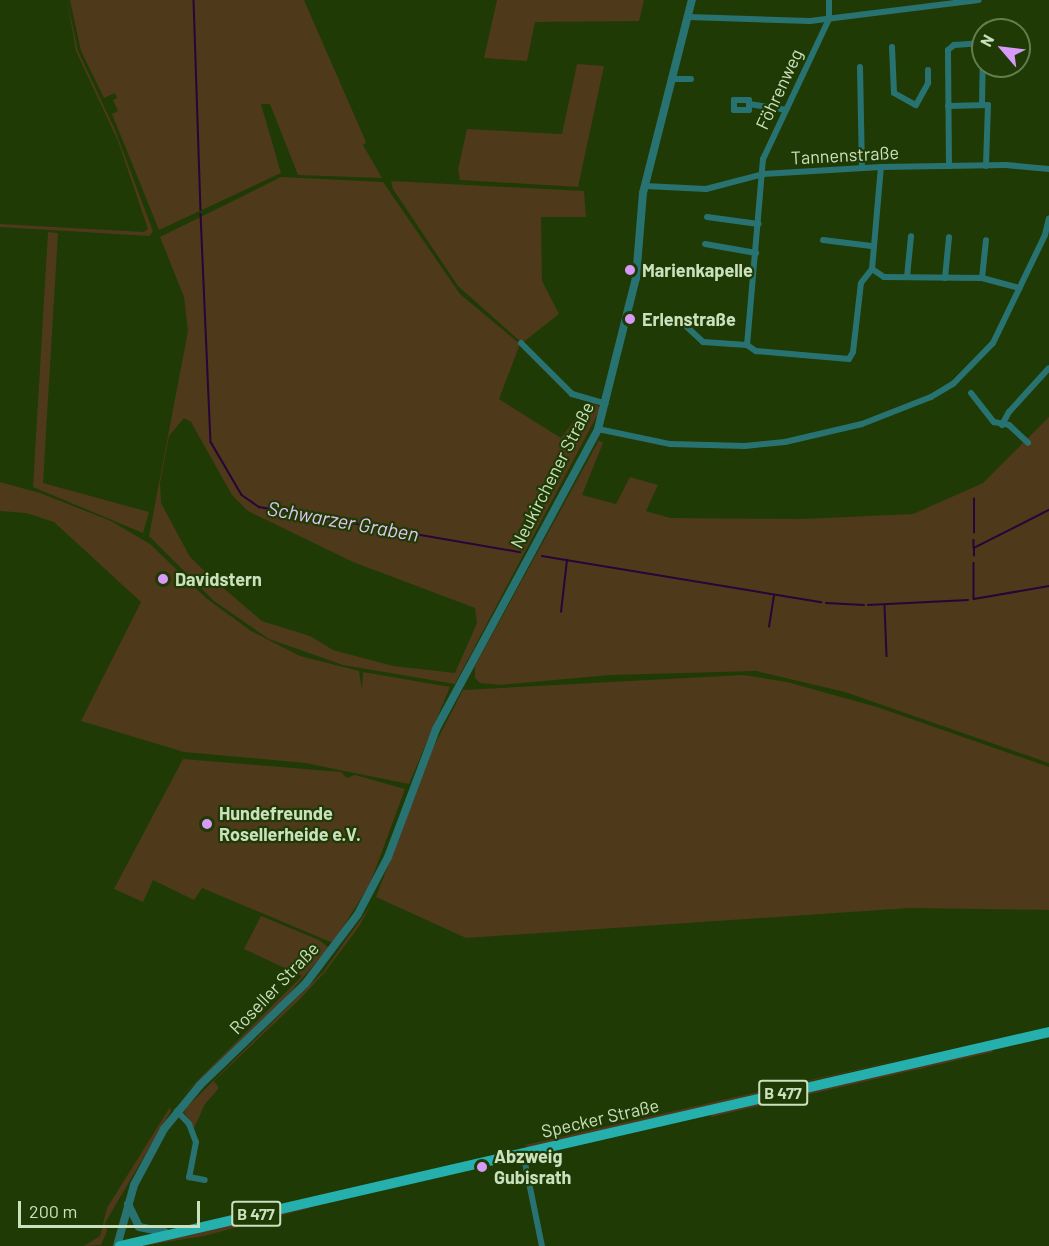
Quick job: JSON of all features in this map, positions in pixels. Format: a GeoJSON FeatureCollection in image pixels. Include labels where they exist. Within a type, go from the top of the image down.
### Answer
{"type":"FeatureCollection","features":[{"type":"Feature","properties":{"kind":"main road","name":"Specker Straße"},"geometry":{"type":"LineString","coordinates":[[118,1246],[1049,1032]]}},
{"type":"Feature","properties":{"kind":"street","name":"Neukirchener Straße"},"geometry":{"type":"LineString","coordinates":[[433,736],[598,429],[607,404],[636,278],[645,186],[692,0]]}},
{"type":"Feature","properties":{"kind":"street"},"geometry":{"type":"LineString","coordinates":[[829,0],[829,19]]}},
{"type":"Feature","properties":{"kind":"street"},"geometry":{"type":"LineString","coordinates":[[689,17],[829,19],[979,0]]}},
{"type":"Feature","properties":{"kind":"street","name":"Föhrenweg"},"geometry":{"type":"LineString","coordinates":[[746,343],[764,157],[829,19]]}},
{"type":"Feature","properties":{"kind":"street"},"geometry":{"type":"LineString","coordinates":[[949,166],[950,46],[971,44]]}},
{"type":"Feature","properties":{"kind":"street"},"geometry":{"type":"LineString","coordinates":[[892,47],[893,89],[916,105],[928,83],[928,70]]}},
{"type":"Feature","properties":{"kind":"street"},"geometry":{"type":"LineString","coordinates":[[860,67],[862,168]]}},
{"type":"Feature","properties":{"kind":"street"},"geometry":{"type":"LineString","coordinates":[[982,105],[983,78]]}},
{"type":"Feature","properties":{"kind":"street"},"geometry":{"type":"LineString","coordinates":[[671,79],[691,79]]}},
{"type":"Feature","properties":{"kind":"street"},"geometry":{"type":"LineString","coordinates":[[749,104],[786,110]]}},
{"type":"Feature","properties":{"kind":"street"},"geometry":{"type":"LineString","coordinates":[[948,106],[988,105],[986,166]]}},
{"type":"Feature","properties":{"kind":"street","name":"Tannenstraße"},"geometry":{"type":"LineString","coordinates":[[645,186],[710,189],[763,174],[881,167],[986,166],[1049,169]]}},
{"type":"Feature","properties":{"kind":"street"},"geometry":{"type":"LineString","coordinates":[[687,327],[703,342],[746,343],[756,351],[849,359],[853,352],[861,283],[872,270],[872,246],[881,167]]}},
{"type":"Feature","properties":{"kind":"street"},"geometry":{"type":"LineString","coordinates":[[707,217],[759,224]]}},
{"type":"Feature","properties":{"kind":"street"},"geometry":{"type":"LineString","coordinates":[[598,429],[670,444],[725,448],[785,442],[876,420],[942,392],[966,372],[993,343],[1047,235],[1049,218]]}},
{"type":"Feature","properties":{"kind":"street"},"geometry":{"type":"LineString","coordinates":[[908,277],[911,236]]}},
{"type":"Feature","properties":{"kind":"street"},"geometry":{"type":"LineString","coordinates":[[945,278],[949,237]]}},
{"type":"Feature","properties":{"kind":"street"},"geometry":{"type":"LineString","coordinates":[[823,240],[872,246]]}},
{"type":"Feature","properties":{"kind":"street"},"geometry":{"type":"LineString","coordinates":[[982,278],[986,240]]}},
{"type":"Feature","properties":{"kind":"street"},"geometry":{"type":"LineString","coordinates":[[705,244],[756,253]]}},
{"type":"Feature","properties":{"kind":"street"},"geometry":{"type":"LineString","coordinates":[[872,270],[884,277],[982,278],[1020,288]]}},
{"type":"Feature","properties":{"kind":"street"},"geometry":{"type":"LineString","coordinates":[[521,344],[572,394],[607,404]]}},
{"type":"Feature","properties":{"kind":"street"},"geometry":{"type":"LineString","coordinates":[[1002,425],[1009,412],[1049,368]]}},
{"type":"Feature","properties":{"kind":"street"},"geometry":{"type":"LineString","coordinates":[[971,393],[994,422],[1010,425],[1028,443]]}},
{"type":"Feature","properties":{"kind":"street","name":"Roseller Straße"},"geometry":{"type":"LineString","coordinates":[[118,1246],[129,1199],[146,1157],[177,1111],[306,982],[346,932],[388,856],[433,736]]}},
{"type":"Feature","properties":{"kind":"street"},"geometry":{"type":"LineString","coordinates":[[177,1111],[190,1127],[196,1142],[189,1177],[205,1180]]}},
{"type":"Feature","properties":{"kind":"street"},"geometry":{"type":"LineString","coordinates":[[523,1152],[542,1246]]}},
{"type":"Feature","properties":{"kind":"street"},"geometry":{"type":"LineString","coordinates":[[129,1199],[131,1217],[143,1229],[184,1231]]}},
{"type":"Feature","properties":{"kind":"shaded area"},"geometry":{"type":"Polygon","coordinates":[[[67,0],[78,51],[115,130],[153,232],[149,236],[0,227],[0,224],[144,232],[148,229],[118,141],[76,51],[67,0]]]}},
{"type":"Feature","properties":{"kind":"shaded area"},"geometry":{"type":"Polygon","coordinates":[[[70,0],[304,0],[366,142],[363,145],[382,178],[298,175],[270,104],[261,104],[281,173],[159,230],[112,114],[118,111],[113,100],[117,98],[115,93],[104,98],[81,51],[70,0]]]}},
{"type":"Feature","properties":{"kind":"shaded area"},"geometry":{"type":"Polygon","coordinates":[[[497,0],[644,0],[639,21],[535,22],[527,61],[484,58],[497,0]]]}},
{"type":"Feature","properties":{"kind":"shaded area"},"geometry":{"type":"Polygon","coordinates":[[[577,64],[604,66],[578,187],[460,180],[458,170],[467,129],[562,134],[577,64]]]}},
{"type":"Feature","properties":{"kind":"shaded area"},"geometry":{"type":"Polygon","coordinates":[[[281,177],[383,182],[460,294],[520,344],[499,399],[561,438],[589,401],[601,408],[455,684],[343,665],[269,639],[214,601],[149,536],[188,331],[184,297],[160,237],[281,177]],[[184,418],[169,436],[160,483],[161,503],[190,557],[214,580],[262,621],[310,636],[333,650],[393,666],[455,673],[477,623],[475,608],[353,562],[248,511],[232,495],[191,422],[184,418]]]}},
{"type":"Feature","properties":{"kind":"shaded area"},"geometry":{"type":"Polygon","coordinates":[[[391,181],[584,191],[586,217],[541,217],[542,281],[559,314],[522,343],[458,286],[393,189],[391,181]]]}},
{"type":"Feature","properties":{"kind":"shaded area"},"geometry":{"type":"Polygon","coordinates":[[[48,232],[58,233],[43,483],[149,512],[143,533],[33,487],[48,232]]]}},
{"type":"Feature","properties":{"kind":"shaded area"},"geometry":{"type":"Polygon","coordinates":[[[1049,417],[1049,763],[845,692],[756,671],[611,675],[500,685],[480,683],[475,678],[475,666],[599,440],[603,443],[582,495],[616,504],[630,477],[658,485],[646,511],[670,518],[802,519],[913,514],[983,483],[1049,417]]]}},
{"type":"Feature","properties":{"kind":"shaded area"},"geometry":{"type":"Polygon","coordinates":[[[0,482],[40,493],[111,521],[150,544],[206,598],[251,631],[300,656],[359,671],[362,690],[363,672],[450,687],[409,784],[305,763],[184,752],[81,721],[141,602],[54,522],[26,513],[0,511],[0,482]]]}},
{"type":"Feature","properties":{"kind":"shaded area"},"geometry":{"type":"Polygon","coordinates":[[[743,675],[787,682],[877,707],[1049,767],[1049,910],[910,908],[466,938],[376,897],[433,748],[463,690],[743,675]]]}},
{"type":"Feature","properties":{"kind":"shaded area"},"geometry":{"type":"Polygon","coordinates":[[[183,759],[341,772],[347,778],[355,775],[405,789],[370,884],[333,943],[202,888],[194,900],[153,880],[143,902],[114,889],[183,759]]]}},
{"type":"Feature","properties":{"kind":"shaded area"},"geometry":{"type":"Polygon","coordinates":[[[371,905],[358,928],[325,972],[214,1081],[219,1088],[205,1104],[194,1128],[184,1112],[187,1107],[323,972],[371,905]]]}},
{"type":"Feature","properties":{"kind":"shaded area"},"geometry":{"type":"Polygon","coordinates":[[[261,916],[319,940],[329,948],[285,998],[174,1104],[302,976],[244,949],[261,916]]]}},
{"type":"Feature","properties":{"kind":"shaded area"},"geometry":{"type":"Polygon","coordinates":[[[942,1050],[528,1148],[525,1145],[942,1050]]]}},
{"type":"Feature","properties":{"kind":"shaded area"},"geometry":{"type":"Polygon","coordinates":[[[992,1050],[993,1052],[711,1117],[711,1112],[992,1050]]]}},
{"type":"Feature","properties":{"kind":"shaded area"},"geometry":{"type":"Polygon","coordinates":[[[170,1107],[171,1111],[105,1223],[107,1231],[101,1245],[84,1246],[100,1236],[107,1208],[170,1107]]]}},
{"type":"Feature","properties":{"kind":"shaded area"},"geometry":{"type":"Polygon","coordinates":[[[307,1205],[310,1208],[204,1236],[142,1246],[307,1205]]]}},
{"type":"Feature","properties":{"kind":"waterway","name":"Schwarzer Graben"},"geometry":{"type":"LineString","coordinates":[[194,0],[201,210]]}},
{"type":"Feature","properties":{"kind":"waterway","name":"Schwarzer Graben"},"geometry":{"type":"LineString","coordinates":[[201,214],[211,442],[242,495],[259,507],[520,552]]}},
{"type":"Feature","properties":{"kind":"waterway"},"geometry":{"type":"LineString","coordinates":[[974,499],[974,533]]}},
{"type":"Feature","properties":{"kind":"waterway"},"geometry":{"type":"LineString","coordinates":[[974,556],[974,548],[1049,510]]}},
{"type":"Feature","properties":{"kind":"waterway"},"geometry":{"type":"LineString","coordinates":[[974,540],[974,548]]}},
{"type":"Feature","properties":{"kind":"waterway","name":"Schwarzer Graben"},"geometry":{"type":"LineString","coordinates":[[542,556],[821,602]]}},
{"type":"Feature","properties":{"kind":"waterway"},"geometry":{"type":"LineString","coordinates":[[561,612],[567,560]]}},
{"type":"Feature","properties":{"kind":"waterway","name":"Schwarzer Graben"},"geometry":{"type":"LineString","coordinates":[[974,563],[974,599],[1049,586]]}},
{"type":"Feature","properties":{"kind":"waterway"},"geometry":{"type":"LineString","coordinates":[[769,627],[774,596]]}},
{"type":"Feature","properties":{"kind":"waterway","name":"Schwarzer Graben"},"geometry":{"type":"LineString","coordinates":[[868,605],[968,600]]}},
{"type":"Feature","properties":{"kind":"waterway","name":"Schwarzer Graben"},"geometry":{"type":"LineString","coordinates":[[826,603],[864,605]]}},
{"type":"Feature","properties":{"kind":"waterway"},"geometry":{"type":"LineString","coordinates":[[885,606],[887,656]]}},
{"type":"Feature","properties":{"kind":"place","name":"Marienkapelle"},"geometry":{"type":"Point","coordinates":[630,270]}},
{"type":"Feature","properties":{"kind":"place","name":"Erlenstraße"},"geometry":{"type":"Point","coordinates":[630,319]}},
{"type":"Feature","properties":{"kind":"place","name":"Davidstern"},"geometry":{"type":"Point","coordinates":[163,579]}},
{"type":"Feature","properties":{"kind":"place","name":"Hundefreunde Rosellerheide e.V."},"geometry":{"type":"Point","coordinates":[207,824]}},
{"type":"Feature","properties":{"kind":"place","name":"Abzweig Gubisrath"},"geometry":{"type":"Point","coordinates":[482,1167]}}]}
